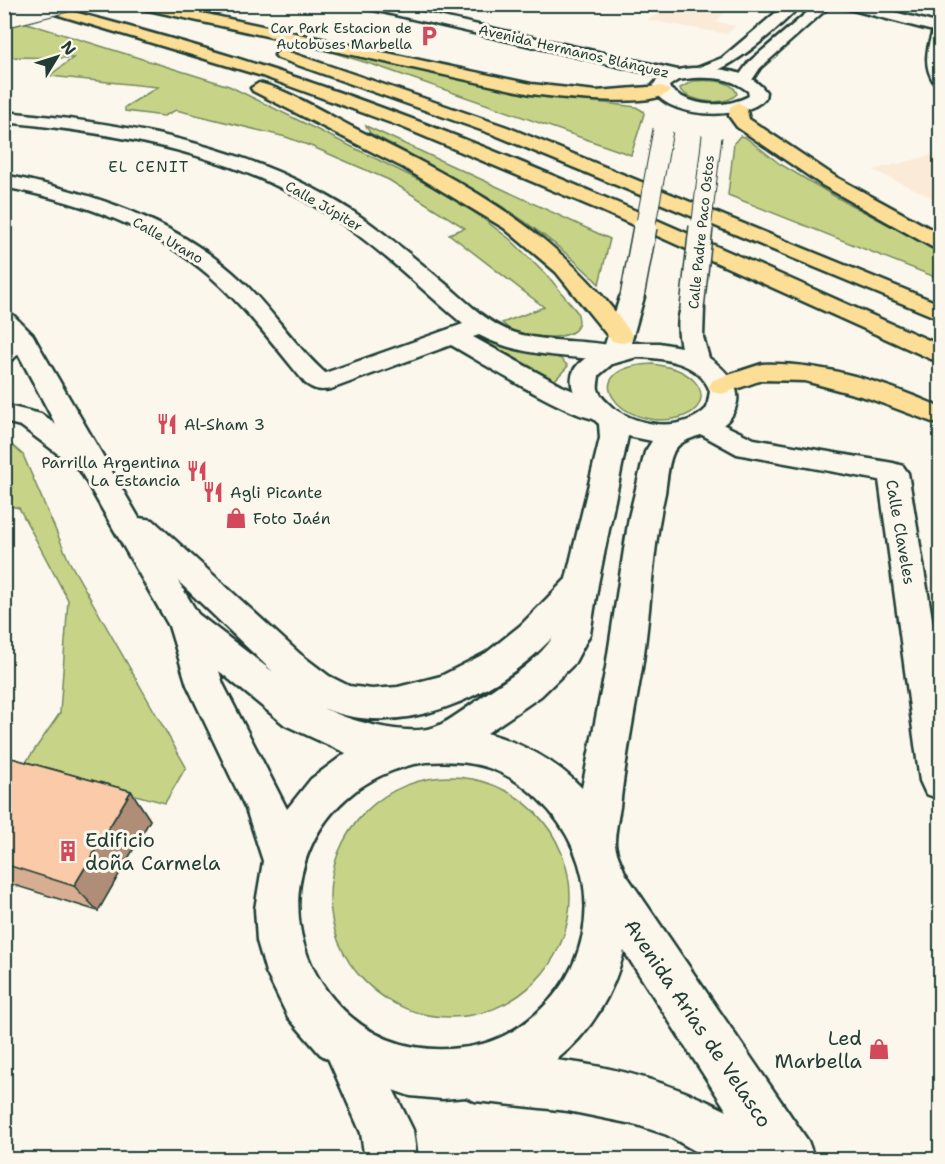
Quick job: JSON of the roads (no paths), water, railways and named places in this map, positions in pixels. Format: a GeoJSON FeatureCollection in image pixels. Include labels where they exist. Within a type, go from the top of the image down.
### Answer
{"type":"FeatureCollection","features":[{"type":"Feature","properties":{"kind":"highway"},"geometry":{"type":"LineString","coordinates":[[28,4],[172,44],[298,83],[407,123],[541,178],[940,354]]}},
{"type":"Feature","properties":{"kind":"highway"},"geometry":{"type":"LineString","coordinates":[[139,4],[489,80],[560,93],[613,97],[664,94]]}},
{"type":"Feature","properties":{"kind":"highway"},"geometry":{"type":"LineString","coordinates":[[120,9],[248,44],[447,111],[940,312]]}},
{"type":"Feature","properties":{"kind":"highway"},"geometry":{"type":"LineString","coordinates":[[172,44],[218,70],[397,157],[487,207],[549,254],[600,307],[618,345]]}},
{"type":"Feature","properties":{"kind":"highway"},"geometry":{"type":"LineString","coordinates":[[735,107],[743,123],[829,181],[940,242]]}},
{"type":"Feature","properties":{"kind":"highway"},"geometry":{"type":"LineString","coordinates":[[723,386],[762,372],[809,375],[872,390],[940,417]]}},
{"type":"Feature","properties":{"kind":"main road"},"geometry":{"type":"LineString","coordinates":[[4,20],[67,4]]}},
{"type":"Feature","properties":{"kind":"main road","name":"Avenida Hermanos Blánquez"},"geometry":{"type":"LineString","coordinates":[[364,4],[678,75],[698,73]]}},
{"type":"Feature","properties":{"kind":"main road"},"geometry":{"type":"LineString","coordinates":[[698,73],[727,61],[795,4]]}},
{"type":"Feature","properties":{"kind":"main road"},"geometry":{"type":"LineString","coordinates":[[881,4],[940,19]]}},
{"type":"Feature","properties":{"kind":"main road"},"geometry":{"type":"LineString","coordinates":[[698,73],[715,73],[744,80],[754,65],[818,5],[851,5],[940,29],[934,49],[937,75],[940,79]]}},
{"type":"Feature","properties":{"kind":"main road"},"geometry":{"type":"LineString","coordinates":[[391,1160],[387,1130],[348,1049],[309,1010],[284,963],[276,911],[284,862],[305,818],[333,786],[367,762],[405,747],[444,742],[528,685],[561,654],[573,634],[581,584],[614,438],[604,416],[586,397],[583,384],[588,371],[618,345],[632,297],[663,130],[664,94],[661,85],[665,80],[678,75]]}},
{"type":"Feature","properties":{"kind":"main road","name":"Calle Padre Paco Ostos"},"geometry":{"type":"LineString","coordinates":[[697,362],[691,337],[692,308],[711,136],[715,127],[735,107],[757,98],[758,92],[744,80]]}},
{"type":"Feature","properties":{"kind":"main road"},"geometry":{"type":"LineString","coordinates":[[664,94],[691,106],[735,107]]}},
{"type":"Feature","properties":{"kind":"main road","name":"Calle Júpiter"},"geometry":{"type":"LineString","coordinates":[[4,117],[89,126],[149,138],[218,156],[310,195],[365,230],[480,326],[499,335],[525,343],[618,345]]}},
{"type":"Feature","properties":{"kind":"main road","name":"Calle Urano"},"geometry":{"type":"LineString","coordinates":[[4,181],[55,192],[107,208],[178,242],[204,260],[225,279],[322,383],[453,336]]}},
{"type":"Feature","properties":{"kind":"main road"},"geometry":{"type":"LineString","coordinates":[[453,336],[480,326]]}},
{"type":"Feature","properties":{"kind":"main road"},"geometry":{"type":"LineString","coordinates":[[453,336],[553,392],[635,431],[660,434],[689,429]]}},
{"type":"Feature","properties":{"kind":"main road"},"geometry":{"type":"LineString","coordinates":[[10,338],[92,465],[186,624],[205,685],[265,806],[284,862]]}},
{"type":"Feature","properties":{"kind":"main road"},"geometry":{"type":"LineString","coordinates":[[459,1075],[513,1059],[559,1026],[591,981],[606,933],[601,863],[605,763],[624,667],[644,517],[659,452],[689,429],[719,414],[725,401],[723,386],[713,373],[697,362],[678,354],[618,345]]}},
{"type":"Feature","properties":{"kind":"main road"},"geometry":{"type":"LineString","coordinates":[[4,413],[31,420],[92,465]]}},
{"type":"Feature","properties":{"kind":"main road","name":"Calle Claveles"},"geometry":{"type":"LineString","coordinates":[[689,429],[747,447],[893,473],[940,781]]}},
{"type":"Feature","properties":{"kind":"main road"},"geometry":{"type":"LineString","coordinates":[[114,502],[295,671],[326,694],[346,702],[384,704],[415,699],[450,688],[489,669],[516,651],[581,584]]}},
{"type":"Feature","properties":{"kind":"main road"},"geometry":{"type":"LineString","coordinates":[[186,624],[298,714],[344,736],[405,747]]}},
{"type":"Feature","properties":{"kind":"main road","name":"Avenida Arias de Velasco"},"geometry":{"type":"LineString","coordinates":[[444,742],[492,749],[536,770],[573,803],[601,863],[789,1160]]}},
{"type":"Feature","properties":{"kind":"main road","name":"Avenida Arias de Velasco"},"geometry":{"type":"LineString","coordinates":[[348,1049],[401,1072],[459,1075],[600,1092],[656,1105],[710,1128],[760,1160]]}},
{"type":"Feature","properties":{"kind":"place","name":"Car Park Estacion de Autobuses Marbella"},"geometry":{"type":"Point","coordinates":[429,36]}},
{"type":"Feature","properties":{"kind":"place","name":"Al-Sham 3"},"geometry":{"type":"Point","coordinates":[167,424]}},
{"type":"Feature","properties":{"kind":"place","name":"Parrilla Argentina La Estancia"},"geometry":{"type":"Point","coordinates":[197,471]}},
{"type":"Feature","properties":{"kind":"place","name":"Agli Picante"},"geometry":{"type":"Point","coordinates":[213,492]}},
{"type":"Feature","properties":{"kind":"place","name":"Foto Jaén"},"geometry":{"type":"Point","coordinates":[236,518]}},
{"type":"Feature","properties":{"kind":"place","name":"Edificio doña Carmela"},"geometry":{"type":"Point","coordinates":[68,851]}},
{"type":"Feature","properties":{"kind":"place","name":"Led Marbella"},"geometry":{"type":"Point","coordinates":[879,1049]}},
{"type":"Feature","properties":{"kind":"district","name":"EL CENIT"},"geometry":{"type":"Point","coordinates":[149,167]}}]}
